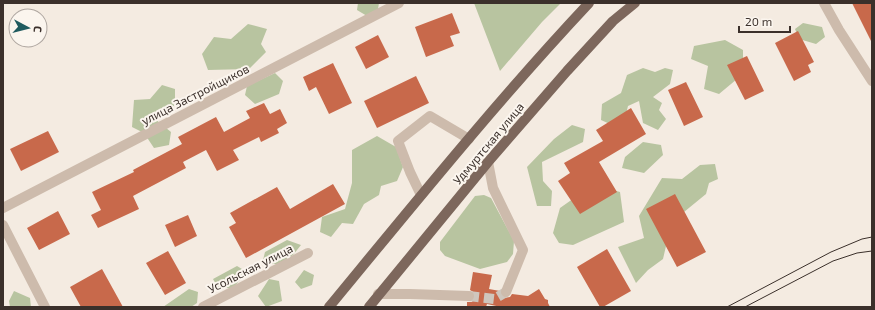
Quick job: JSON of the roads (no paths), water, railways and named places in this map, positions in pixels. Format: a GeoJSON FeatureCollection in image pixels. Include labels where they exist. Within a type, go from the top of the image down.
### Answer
{"type":"FeatureCollection","features":[{"type":"Feature","properties":{"kind":"main road","name":"Удмуртская улица"},"geometry":{"type":"LineString","coordinates":[[329,307],[469,139],[590,3]]}},
{"type":"Feature","properties":{"kind":"main road","name":"Удмуртская улица"},"geometry":{"type":"LineString","coordinates":[[369,307],[378,294],[488,162],[567,71],[614,21],[635,3]]}},
{"type":"Feature","properties":{"kind":"street","name":"улица Застройщиков"},"geometry":{"type":"LineString","coordinates":[[3,208],[399,3]]}},
{"type":"Feature","properties":{"kind":"street"},"geometry":{"type":"LineString","coordinates":[[824,3],[839,30],[872,81]]}},
{"type":"Feature","properties":{"kind":"street"},"geometry":{"type":"LineString","coordinates":[[421,195],[398,141],[430,116],[469,139]]}},
{"type":"Feature","properties":{"kind":"street"},"geometry":{"type":"LineString","coordinates":[[488,162],[493,188],[523,250],[506,292]]}},
{"type":"Feature","properties":{"kind":"street"},"geometry":{"type":"LineString","coordinates":[[3,225],[45,307]]}},
{"type":"Feature","properties":{"kind":"street","name":"Усольская улица"},"geometry":{"type":"LineString","coordinates":[[203,307],[308,253]]}},
{"type":"Feature","properties":{"kind":"street"},"geometry":{"type":"LineString","coordinates":[[378,294],[469,296]]}},
{"type":"Feature","properties":{"kind":"tunnel"},"geometry":{"type":"LineString","coordinates":[[469,296],[494,299],[506,292]]}},
{"type":"Feature","properties":{"kind":"tram line"},"geometry":{"type":"LineString","coordinates":[[727,307],[831,252],[862,239],[872,237]]}},
{"type":"Feature","properties":{"kind":"tram line"},"geometry":{"type":"LineString","coordinates":[[745,307],[833,261],[857,253],[872,251]]}}]}
